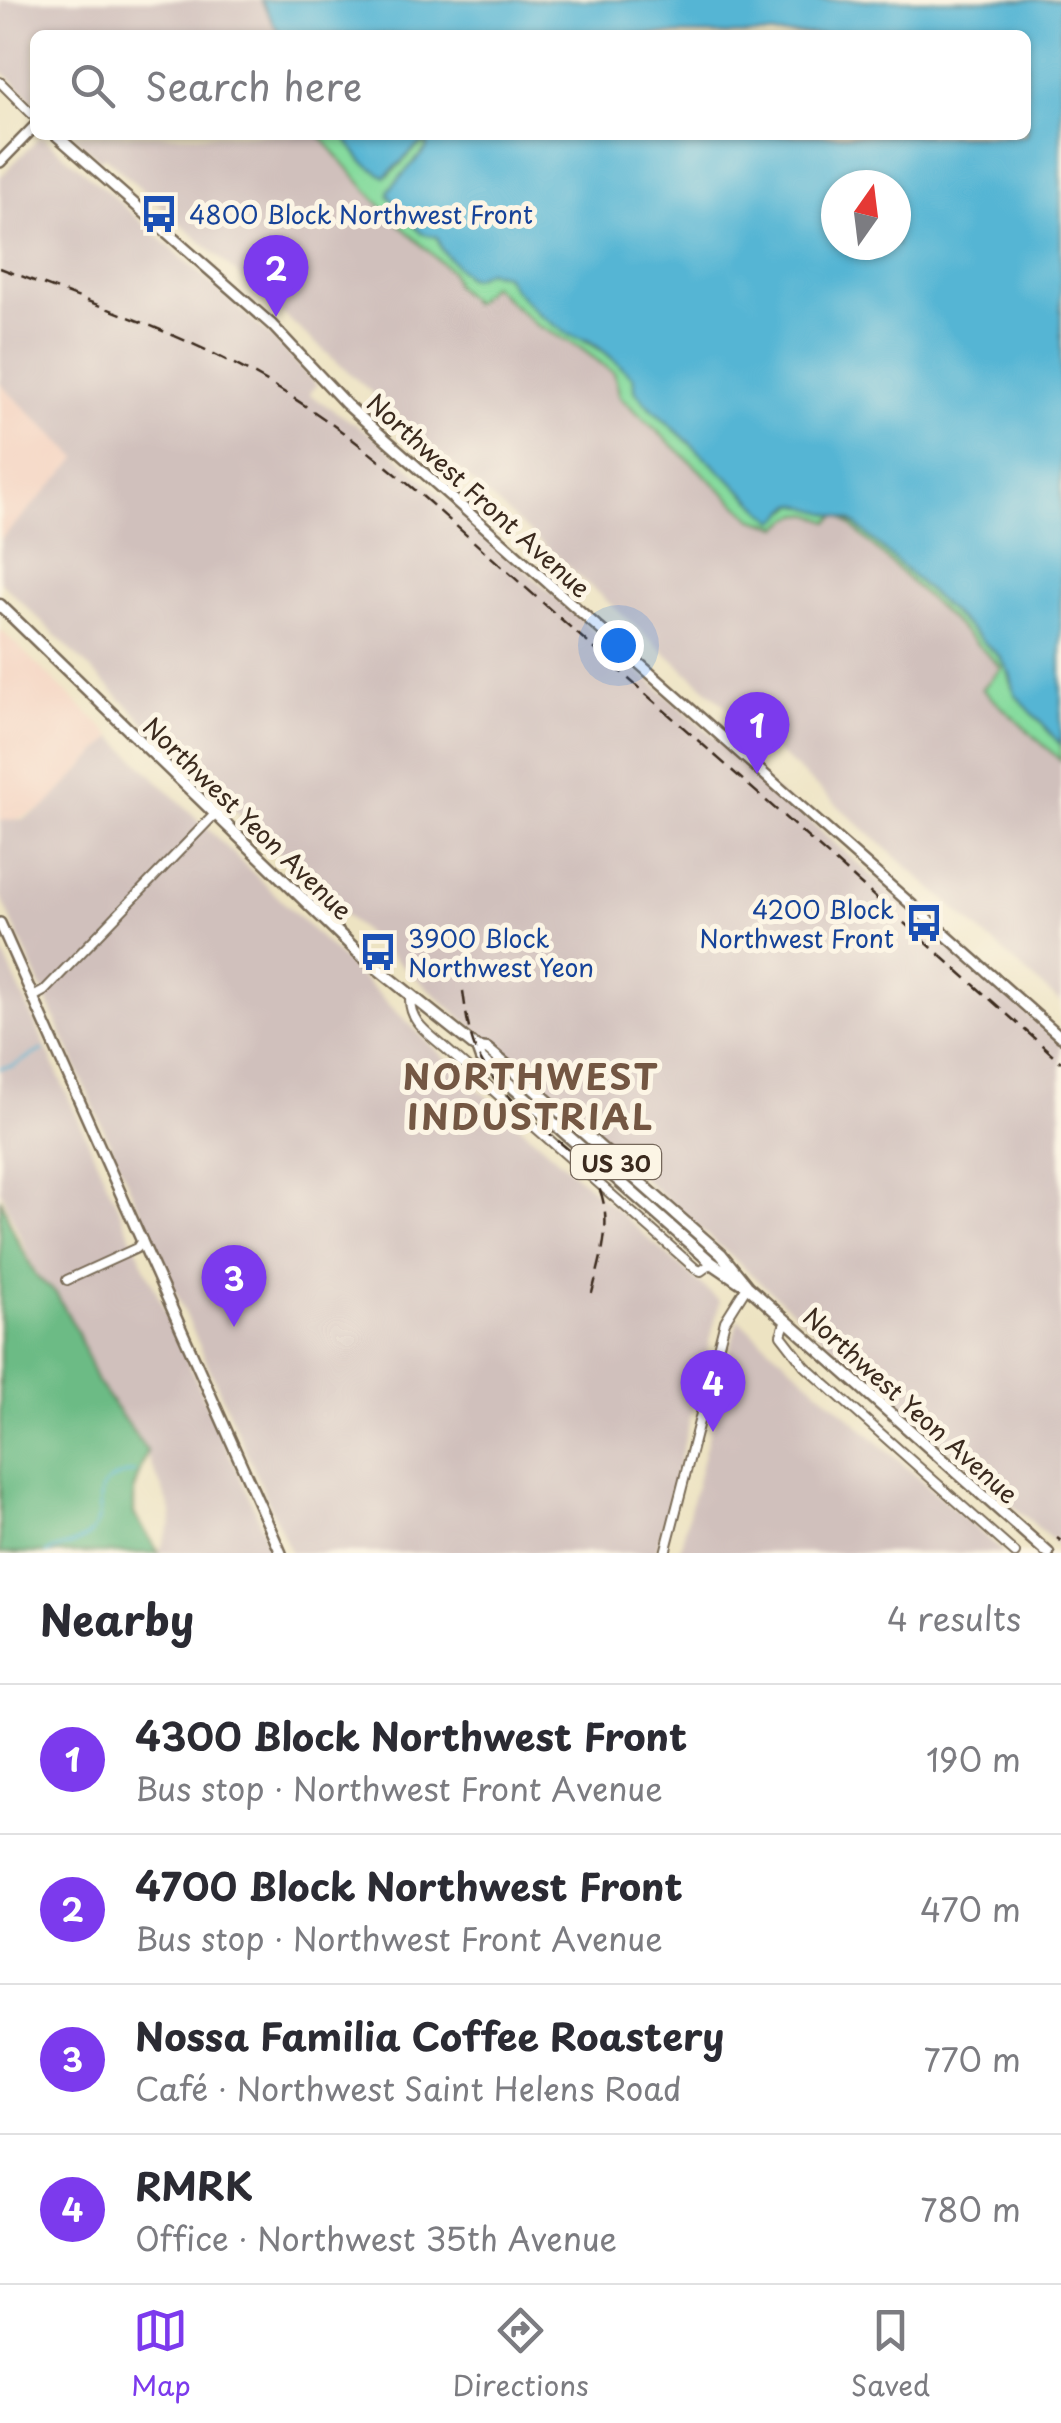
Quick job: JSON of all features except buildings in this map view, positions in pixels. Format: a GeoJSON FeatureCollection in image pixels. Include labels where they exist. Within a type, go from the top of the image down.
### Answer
{"type":"FeatureCollection","features":[{"type":"Feature","properties":{"kind":"highway","name":"Northwest Yeon Avenue"},"geometry":{"type":"LineString","coordinates":[[0,605],[343,938],[410,997],[478,1048],[488,1049],[721,1254],[747,1286]]}},
{"type":"Feature","properties":{"kind":"highway","name":"Northwest Yeon Avenue"},"geometry":{"type":"LineString","coordinates":[[478,1048],[481,1059],[712,1264],[747,1286],[1048,1553]]}},
{"type":"Feature","properties":{"kind":"main road"},"geometry":{"type":"LineString","coordinates":[[0,162],[30,131]]}},
{"type":"Feature","properties":{"kind":"main road","name":"Northwest Front Avenue"},"geometry":{"type":"LineString","coordinates":[[62,140],[272,325],[346,404],[1061,1037]]}},
{"type":"Feature","properties":{"kind":"main road"},"geometry":{"type":"LineString","coordinates":[[0,923],[281,1553]]}},
{"type":"Feature","properties":{"kind":"street"},"geometry":{"type":"LineString","coordinates":[[0,82],[30,111]]}},
{"type":"Feature","properties":{"kind":"street"},"geometry":{"type":"LineString","coordinates":[[34,997],[215,814]]}},
{"type":"Feature","properties":{"kind":"street"},"geometry":{"type":"LineString","coordinates":[[410,997],[416,1022],[444,1048],[696,1268],[701,1271],[712,1264]]}},
{"type":"Feature","properties":{"kind":"street"},"geometry":{"type":"LineString","coordinates":[[67,1280],[137,1248],[142,1240]]}},
{"type":"Feature","properties":{"kind":"street"},"geometry":{"type":"LineString","coordinates":[[666,1553],[725,1321],[747,1286]]}},
{"type":"Feature","properties":{"kind":"street"},"geometry":{"type":"LineString","coordinates":[[786,1320],[781,1335],[805,1366],[1015,1553]]}},
{"type":"Feature","properties":{"kind":"shaded area"},"geometry":{"type":"Polygon","coordinates":[[[0,0],[261,0],[277,30],[30,30],[30,98],[0,69],[0,0]]]}},
{"type":"Feature","properties":{"kind":"shaded area"},"geometry":{"type":"Polygon","coordinates":[[[37,140],[46,140],[277,342],[317,385],[309,394],[375,437],[1061,1043],[1061,1548],[321,894],[0,581],[0,540],[78,458],[0,384],[0,177],[37,140]]]}},
{"type":"Feature","properties":{"kind":"shaded area"},"geometry":{"type":"Polygon","coordinates":[[[77,140],[348,140],[480,272],[821,491],[841,515],[1005,662],[1018,697],[1061,745],[1061,1003],[104,156],[100,160],[77,140]]]}},
{"type":"Feature","properties":{"kind":"shaded area"},"geometry":{"type":"Polygon","coordinates":[[[0,384],[79,458],[0,540],[0,384]]]}},
{"type":"Feature","properties":{"kind":"shaded area"},"geometry":{"type":"Polygon","coordinates":[[[0,629],[113,737],[44,808],[12,821],[0,820],[0,629]]]}},
{"type":"Feature","properties":{"kind":"shaded area"},"geometry":{"type":"Polygon","coordinates":[[[113,737],[461,1074],[720,1301],[656,1553],[291,1553],[0,894],[0,820],[23,819],[44,808],[113,737]]]}},
{"type":"Feature","properties":{"kind":"shaded area"},"geometry":{"type":"Polygon","coordinates":[[[0,946],[256,1512],[271,1553],[159,1553],[172,1521],[170,1507],[146,1453],[93,1383],[33,1266],[0,1190],[0,946]]]}},
{"type":"Feature","properties":{"kind":"shaded area"},"geometry":{"type":"Polygon","coordinates":[[[738,1319],[938,1495],[1004,1553],[679,1553],[738,1319]]]}},
{"type":"Feature","properties":{"kind":"green space"},"geometry":{"type":"Polygon","coordinates":[[[323,140],[347,140],[363,162],[389,175],[419,145],[428,143],[389,196],[421,233],[437,237],[466,277],[472,279],[487,271],[505,275],[540,315],[606,353],[633,377],[636,392],[647,404],[774,520],[797,504],[838,514],[829,522],[809,514],[798,515],[780,527],[753,519],[620,397],[614,373],[579,347],[536,325],[491,285],[473,303],[455,286],[451,272],[389,215],[323,140]]]}},
{"type":"Feature","properties":{"kind":"green space"},"geometry":{"type":"Polygon","coordinates":[[[839,514],[859,527],[1005,662],[1015,694],[1061,745],[1061,761],[982,689],[1002,668],[839,514]]]}},
{"type":"Feature","properties":{"kind":"green space"},"geometry":{"type":"Polygon","coordinates":[[[0,1197],[37,1277],[56,1293],[77,1331],[97,1382],[147,1451],[134,1488],[134,1514],[159,1553],[0,1553],[0,1197]]]}},
{"type":"Feature","properties":{"kind":"water"},"geometry":{"type":"Polygon","coordinates":[[[261,0],[1061,0],[1061,745],[1015,694],[1000,657],[851,520],[797,504],[775,521],[647,404],[636,392],[633,377],[606,353],[540,315],[505,275],[487,271],[472,279],[466,277],[442,250],[437,237],[421,233],[389,196],[389,190],[428,143],[419,145],[385,177],[363,162],[347,140],[1031,140],[1031,30],[277,30],[261,0]]]}},
{"type":"Feature","properties":{"kind":"waterway"},"geometry":{"type":"LineString","coordinates":[[0,1068],[13,1066],[42,1050]]}},
{"type":"Feature","properties":{"kind":"waterway"},"geometry":{"type":"LineString","coordinates":[[46,1553],[89,1535],[99,1516],[101,1491],[117,1477],[134,1472]]}},
{"type":"Feature","properties":{"kind":"railway"},"geometry":{"type":"LineString","coordinates":[[0,268],[231,362],[285,392],[349,437],[429,502],[1061,1062]]}},
{"type":"Feature","properties":{"kind":"railway"},"geometry":{"type":"LineString","coordinates":[[463,991],[471,1038],[487,1070],[517,1104],[606,1181]]}},
{"type":"Feature","properties":{"kind":"railway"},"geometry":{"type":"LineString","coordinates":[[589,1169],[598,1184],[605,1215],[592,1293]]}},
{"type":"Feature","properties":{"kind":"railway"},"geometry":{"type":"LineString","coordinates":[[1057,1538],[1061,1541]]}},
{"type":"Feature","properties":{"kind":"place","name":"4800 Block Northwest Front"},"geometry":{"type":"Point","coordinates":[159,214]}},
{"type":"Feature","properties":{"kind":"place","name":"4700 Block Northwest Front"},"geometry":{"type":"Point","coordinates":[276,317]}},
{"type":"Feature","properties":{"kind":"place","name":"4300 Block Northwest Front"},"geometry":{"type":"Point","coordinates":[757,774]}},
{"type":"Feature","properties":{"kind":"place","name":"4200 Block Northwest Front"},"geometry":{"type":"Point","coordinates":[924,923]}},
{"type":"Feature","properties":{"kind":"place","name":"3900 Block Northwest Yeon"},"geometry":{"type":"Point","coordinates":[378,952]}},
{"type":"Feature","properties":{"kind":"place","name":"Nossa Familia Coffee Roastery"},"geometry":{"type":"Point","coordinates":[234,1327]}},
{"type":"Feature","properties":{"kind":"place","name":"RMRK"},"geometry":{"type":"Point","coordinates":[713,1432]}},
{"type":"Feature","properties":{"kind":"district","name":"NORTHWEST INDUSTRIAL"},"geometry":{"type":"Point","coordinates":[531,1095]}}]}
